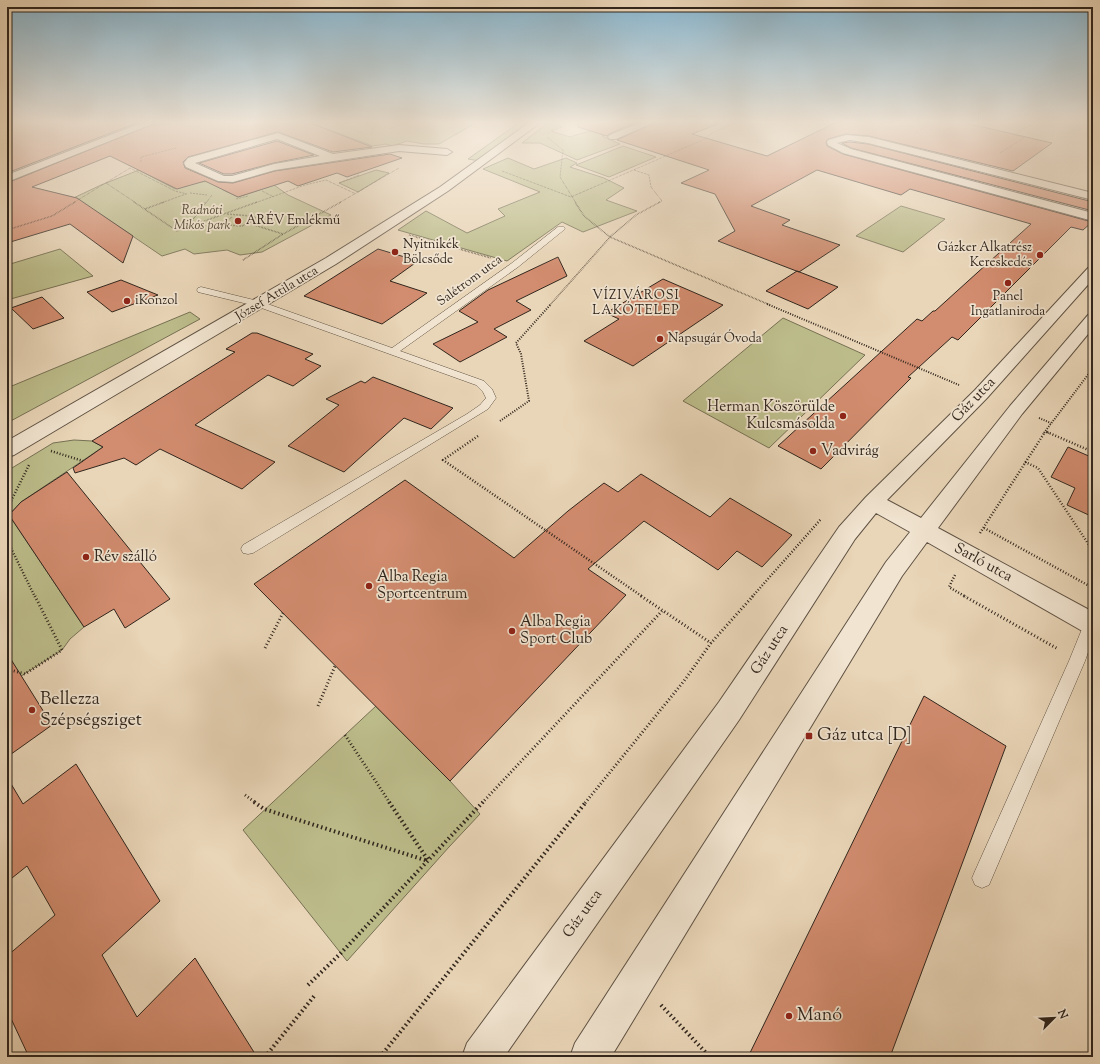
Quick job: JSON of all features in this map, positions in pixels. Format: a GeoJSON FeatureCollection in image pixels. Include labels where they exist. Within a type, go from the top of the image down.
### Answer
{"type":"FeatureCollection","features":[{"type":"Feature","properties":{"kind":"street"},"geometry":{"type":"LineString","coordinates":[[7,179],[26,172]]}},
{"type":"Feature","properties":{"kind":"street"},"geometry":{"type":"LineString","coordinates":[[204,172],[220,181],[260,172]]}},
{"type":"Feature","properties":{"kind":"street","name":"József Attila utca"},"geometry":{"type":"LineString","coordinates":[[7,450],[259,304],[384,228],[468,172]]}},
{"type":"Feature","properties":{"kind":"street"},"geometry":{"type":"LineString","coordinates":[[921,172],[1093,217]]}},
{"type":"Feature","properties":{"kind":"street"},"geometry":{"type":"LineString","coordinates":[[996,172],[1093,197]]}},
{"type":"Feature","properties":{"kind":"street","name":"Gáz utca"},"geometry":{"type":"LineString","coordinates":[[481,1057],[729,711],[847,533],[873,502],[981,394],[1093,271]]}},
{"type":"Feature","properties":{"kind":"street"},"geometry":{"type":"LineString","coordinates":[[589,1057],[638,981],[894,568],[1016,410],[1093,318]]}},
{"type":"Feature","properties":{"kind":"street","name":"Sarló utca"},"geometry":{"type":"LineString","coordinates":[[873,502],[1092,624]]}},
{"type":"Feature","properties":{"kind":"lane","name":"Salétrom utca"},"geometry":{"type":"LineString","coordinates":[[393,352],[515,265],[561,229]]}},
{"type":"Feature","properties":{"kind":"lane"},"geometry":{"type":"LineString","coordinates":[[201,290],[259,304],[480,383],[488,390],[491,398],[484,407],[471,416],[248,549]]}},
{"type":"Feature","properties":{"kind":"lane"},"geometry":{"type":"LineString","coordinates":[[982,878],[1092,624]]}},
{"type":"Feature","properties":{"kind":"path"},"geometry":{"type":"LineString","coordinates":[[7,230],[52,216],[124,172]]}},
{"type":"Feature","properties":{"kind":"path"},"geometry":{"type":"LineString","coordinates":[[137,172],[174,191],[187,194]]}},
{"type":"Feature","properties":{"kind":"path"},"geometry":{"type":"LineString","coordinates":[[243,260],[283,234],[356,194],[393,172]]}},
{"type":"Feature","properties":{"kind":"path"},"geometry":{"type":"LineString","coordinates":[[504,172],[522,177],[571,197],[630,172]]}},
{"type":"Feature","properties":{"kind":"path"},"geometry":{"type":"LineString","coordinates":[[561,172],[560,177],[584,216],[610,237],[981,394]]}},
{"type":"Feature","properties":{"kind":"path"},"geometry":{"type":"LineString","coordinates":[[495,424],[529,401],[521,354],[516,343],[610,237],[636,214],[662,201],[651,187],[649,175],[639,172]]}},
{"type":"Feature","properties":{"kind":"path"},"geometry":{"type":"LineString","coordinates":[[106,183],[177,231],[305,185],[326,180],[356,194]]}},
{"type":"Feature","properties":{"kind":"path"},"geometry":{"type":"LineString","coordinates":[[145,209],[220,181]]}},
{"type":"Feature","properties":{"kind":"path"},"geometry":{"type":"LineString","coordinates":[[188,227],[220,181]]}},
{"type":"Feature","properties":{"kind":"path"},"geometry":{"type":"LineString","coordinates":[[174,191],[177,197]]}},
{"type":"Feature","properties":{"kind":"path"},"geometry":{"type":"LineString","coordinates":[[263,191],[274,197]]}},
{"type":"Feature","properties":{"kind":"path"},"geometry":{"type":"LineString","coordinates":[[226,214],[233,217]]}},
{"type":"Feature","properties":{"kind":"path"},"geometry":{"type":"LineString","coordinates":[[242,215],[255,217],[255,220],[250,224],[240,226],[227,225],[228,219],[233,217],[242,215]]}},
{"type":"Feature","properties":{"kind":"path"},"geometry":{"type":"LineString","coordinates":[[250,224],[283,234]]}},
{"type":"Feature","properties":{"kind":"path"},"geometry":{"type":"LineString","coordinates":[[409,235],[515,265]]}},
{"type":"Feature","properties":{"kind":"path"},"geometry":{"type":"LineString","coordinates":[[1077,660],[949,587],[966,554],[1051,423],[1093,368]]}},
{"type":"Feature","properties":{"kind":"path"},"geometry":{"type":"LineString","coordinates":[[1016,410],[1051,423]]}},
{"type":"Feature","properties":{"kind":"path"},"geometry":{"type":"LineString","coordinates":[[1046,432],[1093,452]]}},
{"type":"Feature","properties":{"kind":"path"},"geometry":{"type":"LineString","coordinates":[[482,433],[443,460],[662,611],[711,642]]}},
{"type":"Feature","properties":{"kind":"path"},"geometry":{"type":"LineString","coordinates":[[49,450],[83,461]]}},
{"type":"Feature","properties":{"kind":"path"},"geometry":{"type":"LineString","coordinates":[[7,509],[32,458]]}},
{"type":"Feature","properties":{"kind":"path"},"geometry":{"type":"LineString","coordinates":[[1026,462],[1038,468],[1093,551]]}},
{"type":"Feature","properties":{"kind":"path"},"geometry":{"type":"LineString","coordinates":[[380,1057],[684,681],[711,642],[821,519]]}},
{"type":"Feature","properties":{"kind":"path"},"geometry":{"type":"LineString","coordinates":[[984,528],[1093,588]]}},
{"type":"Feature","properties":{"kind":"path"},"geometry":{"type":"LineString","coordinates":[[7,540],[62,650],[25,674],[7,669]]}},
{"type":"Feature","properties":{"kind":"path"},"geometry":{"type":"LineString","coordinates":[[308,985],[341,953],[662,611]]}},
{"type":"Feature","properties":{"kind":"path"},"geometry":{"type":"LineString","coordinates":[[264,648],[283,613]]}},
{"type":"Feature","properties":{"kind":"path"},"geometry":{"type":"LineString","coordinates":[[318,706],[335,666]]}},
{"type":"Feature","properties":{"kind":"path"},"geometry":{"type":"LineString","coordinates":[[345,735],[428,861]]}},
{"type":"Feature","properties":{"kind":"path"},"geometry":{"type":"LineString","coordinates":[[245,795],[264,808],[428,861]]}},
{"type":"Feature","properties":{"kind":"path"},"geometry":{"type":"LineString","coordinates":[[638,981],[710,1057]]}},
{"type":"Feature","properties":{"kind":"path"},"geometry":{"type":"LineString","coordinates":[[266,1057],[315,995]]}},
{"type":"Feature","properties":{"kind":"green space","name":"Radnóti Mikós park"},"geometry":{"type":"Polygon","coordinates":[[[135,172],[142,172],[175,189],[193,183],[211,182],[223,186],[223,190],[238,197],[274,185],[288,195],[331,215],[262,252],[240,255],[227,250],[194,254],[185,249],[162,256],[100,214],[48,210],[101,185],[135,172]]]}},
{"type":"Feature","properties":{"kind":"green space"},"geometry":{"type":"Polygon","coordinates":[[[371,172],[389,173],[358,192],[339,183],[371,172]]]}},
{"type":"Feature","properties":{"kind":"green space"},"geometry":{"type":"Polygon","coordinates":[[[490,172],[584,172],[604,178],[624,188],[606,200],[637,211],[583,232],[562,222],[507,261],[398,230],[426,211],[467,233],[505,216],[498,209],[540,192],[490,172]]]}},
{"type":"Feature","properties":{"kind":"green space"},"geometry":{"type":"Polygon","coordinates":[[[594,172],[622,172],[609,177],[594,172]]]}},
{"type":"Feature","properties":{"kind":"green space"},"geometry":{"type":"Polygon","coordinates":[[[901,206],[945,219],[903,252],[856,236],[901,206]]]}},
{"type":"Feature","properties":{"kind":"green space"},"geometry":{"type":"Polygon","coordinates":[[[60,249],[93,276],[7,300],[7,265],[60,249]]]}},
{"type":"Feature","properties":{"kind":"green space"},"geometry":{"type":"Polygon","coordinates":[[[190,312],[200,319],[7,423],[7,388],[190,312]]]}},
{"type":"Feature","properties":{"kind":"green space"},"geometry":{"type":"Polygon","coordinates":[[[783,318],[865,355],[769,448],[683,401],[783,318]]]}},
{"type":"Feature","properties":{"kind":"green space"},"geometry":{"type":"Polygon","coordinates":[[[74,440],[92,441],[103,447],[21,502],[9,515],[84,627],[70,639],[62,650],[7,685],[7,471],[53,443],[74,440]]]}},
{"type":"Feature","properties":{"kind":"green space"},"geometry":{"type":"Polygon","coordinates":[[[376,706],[450,781],[480,814],[347,961],[243,830],[376,706]]]}},
{"type":"Feature","properties":{"kind":"building"},"geometry":{"type":"Polygon","coordinates":[[[35,172],[71,172],[32,187],[77,198],[133,236],[123,263],[70,224],[7,243],[7,183],[35,172]]]}},
{"type":"Feature","properties":{"kind":"building"},"geometry":{"type":"Polygon","coordinates":[[[142,172],[194,172],[218,182],[233,183],[273,172],[362,172],[347,177],[337,173],[298,186],[288,181],[238,197],[205,181],[177,189],[142,172]]]}},
{"type":"Feature","properties":{"kind":"building"},"geometry":{"type":"Polygon","coordinates":[[[219,172],[241,172],[232,174],[224,174],[219,172]]]}},
{"type":"Feature","properties":{"kind":"building"},"geometry":{"type":"Polygon","coordinates":[[[705,172],[814,172],[751,206],[790,220],[782,225],[840,245],[799,272],[718,241],[735,231],[715,194],[681,183],[705,172]]]}},
{"type":"Feature","properties":{"kind":"building"},"geometry":{"type":"Polygon","coordinates":[[[823,172],[908,172],[1092,222],[1083,230],[1071,227],[958,340],[952,337],[908,377],[911,378],[821,469],[778,446],[917,319],[922,321],[933,311],[935,311],[1031,224],[910,189],[901,195],[823,172]]]}},
{"type":"Feature","properties":{"kind":"building"},"geometry":{"type":"Polygon","coordinates":[[[942,172],[975,172],[1093,202],[1093,211],[942,172]]]}},
{"type":"Feature","properties":{"kind":"building"},"geometry":{"type":"Polygon","coordinates":[[[378,249],[418,261],[390,281],[427,293],[382,324],[304,296],[378,249]]]}},
{"type":"Feature","properties":{"kind":"building"},"geometry":{"type":"Polygon","coordinates":[[[558,257],[567,276],[516,301],[531,310],[494,329],[507,337],[460,362],[433,344],[478,322],[459,311],[488,290],[558,257]]]}},
{"type":"Feature","properties":{"kind":"building"},"geometry":{"type":"Polygon","coordinates":[[[797,271],[838,287],[808,309],[766,291],[797,271]]]}},
{"type":"Feature","properties":{"kind":"building"},"geometry":{"type":"Polygon","coordinates":[[[663,279],[723,305],[633,366],[584,341],[619,319],[606,313],[663,279]]]}},
{"type":"Feature","properties":{"kind":"building"},"geometry":{"type":"Polygon","coordinates":[[[121,280],[158,295],[112,312],[87,292],[121,280]]]}},
{"type":"Feature","properties":{"kind":"building"},"geometry":{"type":"Polygon","coordinates":[[[42,297],[64,318],[33,329],[11,308],[42,297]]]}},
{"type":"Feature","properties":{"kind":"building"},"geometry":{"type":"Polygon","coordinates":[[[252,333],[257,333],[313,354],[305,359],[321,366],[293,386],[268,375],[195,425],[275,462],[242,489],[160,449],[136,465],[124,458],[75,473],[73,468],[103,447],[92,441],[235,352],[226,349],[252,333]]]}},
{"type":"Feature","properties":{"kind":"building"},"geometry":{"type":"Polygon","coordinates":[[[373,377],[453,408],[431,429],[404,418],[344,472],[288,446],[339,405],[326,399],[361,381],[365,383],[373,377]]]}},
{"type":"Feature","properties":{"kind":"building"},"geometry":{"type":"Polygon","coordinates":[[[1068,447],[1091,457],[1093,453],[1093,517],[1067,505],[1075,488],[1051,477],[1068,447]]]}},
{"type":"Feature","properties":{"kind":"building","name":"Rév szálló"},"geometry":{"type":"Polygon","coordinates":[[[67,472],[170,599],[125,628],[114,609],[84,627],[9,515],[21,502],[67,472]]]}},
{"type":"Feature","properties":{"kind":"building"},"geometry":{"type":"Polygon","coordinates":[[[641,474],[710,517],[730,498],[792,535],[762,567],[737,551],[718,570],[644,521],[588,569],[626,595],[450,781],[254,584],[405,480],[514,558],[568,511],[604,483],[618,492],[641,474]]]}},
{"type":"Feature","properties":{"kind":"building"},"geometry":{"type":"Polygon","coordinates":[[[7,653],[52,725],[7,757],[7,653]]]}},
{"type":"Feature","properties":{"kind":"building"},"geometry":{"type":"Polygon","coordinates":[[[924,696],[1006,746],[890,1057],[748,1057],[924,696]]]}},
{"type":"Feature","properties":{"kind":"building"},"geometry":{"type":"Polygon","coordinates":[[[76,764],[160,901],[102,955],[137,1017],[195,958],[257,1057],[29,1057],[7,1010],[7,956],[55,915],[27,866],[7,882],[7,777],[23,804],[76,764]]]}},
{"type":"Feature","properties":{"kind":"place","name":"ARÉV Emlékmű"},"geometry":{"type":"Point","coordinates":[238,221]}},
{"type":"Feature","properties":{"kind":"place","name":"Nyitnikék Bölcsőde"},"geometry":{"type":"Point","coordinates":[395,252]}},
{"type":"Feature","properties":{"kind":"place","name":"Gázker Alkatrész Kereskedés"},"geometry":{"type":"Point","coordinates":[1040,255]}},
{"type":"Feature","properties":{"kind":"place","name":"Panel Ingatlaniroda"},"geometry":{"type":"Point","coordinates":[1008,283]}},
{"type":"Feature","properties":{"kind":"place","name":"iKonzol"},"geometry":{"type":"Point","coordinates":[127,301]}},
{"type":"Feature","properties":{"kind":"place","name":"Napsugár Óvoda"},"geometry":{"type":"Point","coordinates":[660,339]}},
{"type":"Feature","properties":{"kind":"place","name":"Herman Köszörülde Kulcsmásolda"},"geometry":{"type":"Point","coordinates":[843,416]}},
{"type":"Feature","properties":{"kind":"place","name":"Vadvirág"},"geometry":{"type":"Point","coordinates":[813,451]}},
{"type":"Feature","properties":{"kind":"place","name":"Rév szálló"},"geometry":{"type":"Point","coordinates":[86,557]}},
{"type":"Feature","properties":{"kind":"place","name":"Alba Regia Sportcentrum"},"geometry":{"type":"Point","coordinates":[369,586]}},
{"type":"Feature","properties":{"kind":"place","name":"Alba Regia Sport Club"},"geometry":{"type":"Point","coordinates":[512,631]}},
{"type":"Feature","properties":{"kind":"place","name":"Bellezza Szépségsziget"},"geometry":{"type":"Point","coordinates":[32,710]}},
{"type":"Feature","properties":{"kind":"place","name":"Gáz utca [D]"},"geometry":{"type":"Point","coordinates":[809,736]}},
{"type":"Feature","properties":{"kind":"place","name":"Manó"},"geometry":{"type":"Point","coordinates":[789,1016]}},
{"type":"Feature","properties":{"kind":"district","name":"VÍZIVÁROSI LAKÓTELEP"},"geometry":{"type":"Point","coordinates":[636,304]}}]}
